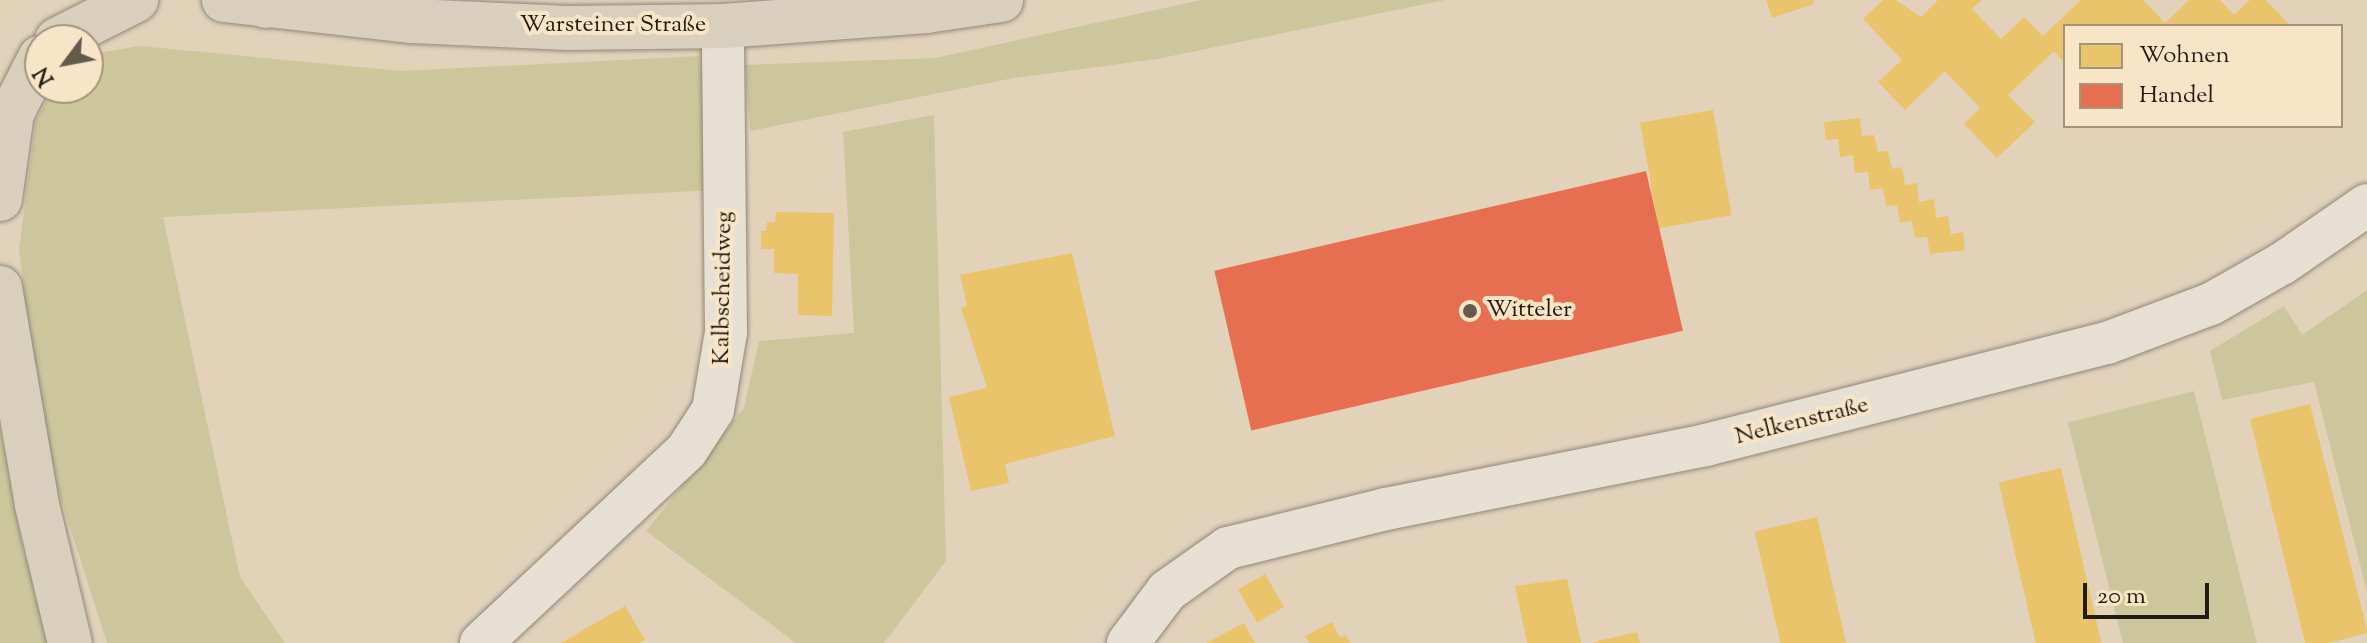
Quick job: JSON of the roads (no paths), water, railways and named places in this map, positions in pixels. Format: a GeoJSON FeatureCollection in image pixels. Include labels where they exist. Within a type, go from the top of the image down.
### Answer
{"type":"FeatureCollection","features":[{"type":"Feature","properties":{"kind":"main road"},"geometry":{"type":"LineString","coordinates":[[89,24],[136,0]]}},
{"type":"Feature","properties":{"kind":"main road","name":"Warsteiner Straße"},"geometry":{"type":"LineString","coordinates":[[248,2],[521,26],[723,26],[926,11],[1001,0]]}},
{"type":"Feature","properties":{"kind":"main road"},"geometry":{"type":"LineString","coordinates":[[0,199],[12,113],[24,89]]}},
{"type":"Feature","properties":{"kind":"main road"},"geometry":{"type":"LineString","coordinates":[[0,288],[37,505],[70,643]]}},
{"type":"Feature","properties":{"kind":"street","name":"Kalbscheidweg"},"geometry":{"type":"LineString","coordinates":[[481,643],[687,450],[713,410],[726,332],[723,26]]}},
{"type":"Feature","properties":{"kind":"street","name":"Nelkenstraße"},"geometry":{"type":"LineString","coordinates":[[1128,643],[1167,591],[1228,548],[1271,534],[1706,445],[2107,343],[2211,304],[2283,263],[2367,205]]}},
{"type":"Feature","properties":{"kind":"place","name":"Witteler"},"geometry":{"type":"Point","coordinates":[1470,311]}}]}
